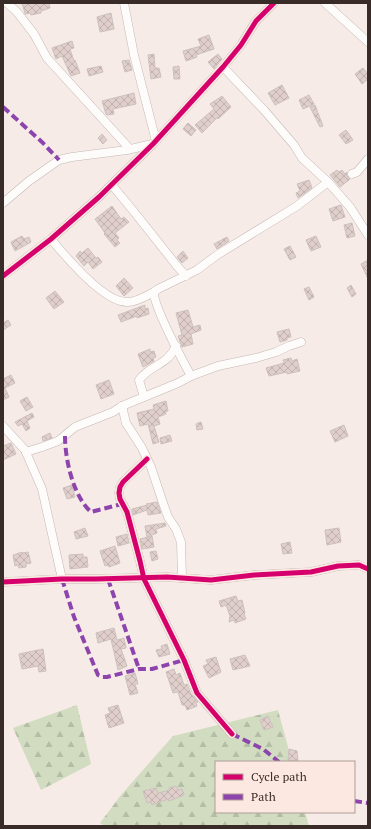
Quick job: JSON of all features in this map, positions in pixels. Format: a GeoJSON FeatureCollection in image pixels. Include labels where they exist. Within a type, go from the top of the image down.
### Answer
{"type":"FeatureCollection","features":[{"type":"Feature","properties":{"kind":"street"},"geometry":{"type":"LineString","coordinates":[[7,3],[17,12],[34,34],[47,58],[130,149]]}},
{"type":"Feature","properties":{"kind":"street"},"geometry":{"type":"LineString","coordinates":[[124,3],[154,143]]}},
{"type":"Feature","properties":{"kind":"street"},"geometry":{"type":"LineString","coordinates":[[3,276],[51,239],[112,185],[154,143],[223,68],[256,21],[274,3]]}},
{"type":"Feature","properties":{"kind":"street"},"geometry":{"type":"LineString","coordinates":[[325,3],[368,42]]}},
{"type":"Feature","properties":{"kind":"street"},"geometry":{"type":"LineString","coordinates":[[223,68],[264,110],[294,145],[302,158],[328,182],[350,207],[368,235]]}},
{"type":"Feature","properties":{"kind":"street"},"geometry":{"type":"LineString","coordinates":[[3,203],[29,181],[59,160],[130,149],[154,143]]}},
{"type":"Feature","properties":{"kind":"street"},"geometry":{"type":"LineString","coordinates":[[352,174],[357,172],[368,159]]}},
{"type":"Feature","properties":{"kind":"street"},"geometry":{"type":"LineString","coordinates":[[51,239],[78,270],[96,286],[111,297],[122,302],[134,301],[197,270],[217,255],[297,206],[328,182]]}},
{"type":"Feature","properties":{"kind":"street"},"geometry":{"type":"LineString","coordinates":[[112,185],[186,276]]}},
{"type":"Feature","properties":{"kind":"street"},"geometry":{"type":"LineString","coordinates":[[154,292],[154,296],[162,316],[191,376]]}},
{"type":"Feature","properties":{"kind":"street"},"geometry":{"type":"LineString","coordinates":[[26,452],[58,441],[75,427],[113,412],[122,406],[178,383],[191,376],[218,366],[276,352],[301,342]]}},
{"type":"Feature","properties":{"kind":"street"},"geometry":{"type":"LineString","coordinates":[[144,397],[139,380],[149,370],[168,360],[176,346]]}},
{"type":"Feature","properties":{"kind":"street"},"geometry":{"type":"LineString","coordinates":[[122,406],[126,423],[142,448],[162,503],[181,542],[182,578]]}},
{"type":"Feature","properties":{"kind":"street"},"geometry":{"type":"LineString","coordinates":[[3,426],[26,452],[42,489],[62,579]]}},
{"type":"Feature","properties":{"kind":"street"},"geometry":{"type":"LineString","coordinates":[[147,459],[123,482],[119,493],[120,499],[127,512],[144,579],[184,660],[198,693],[232,734]]}},
{"type":"Feature","properties":{"kind":"street"},"geometry":{"type":"LineString","coordinates":[[3,582],[62,579],[144,579],[167,577],[211,580],[254,575],[311,572],[350,565],[359,565],[368,569]]}},
{"type":"Feature","properties":{"kind":"green space"},"geometry":{"type":"Polygon","coordinates":[[[77,705],[91,764],[41,790],[13,728],[77,705]]]}},
{"type":"Feature","properties":{"kind":"green space"},"geometry":{"type":"Polygon","coordinates":[[[278,710],[292,761],[215,761],[215,813],[305,813],[309,826],[105,826],[100,823],[121,795],[173,736],[278,710]]]}},
{"type":"Feature","properties":{"kind":"building"},"geometry":{"type":"Polygon","coordinates":[[[22,3],[49,3],[50,8],[41,11],[41,13],[31,15],[30,13],[25,14],[22,3]]]}},
{"type":"Feature","properties":{"kind":"building"},"geometry":{"type":"Polygon","coordinates":[[[111,13],[114,29],[100,32],[97,17],[111,13]]]}},
{"type":"Feature","properties":{"kind":"building"},"geometry":{"type":"Polygon","coordinates":[[[209,35],[214,49],[196,55],[197,57],[186,61],[183,51],[201,46],[198,39],[209,35]]]}},
{"type":"Feature","properties":{"kind":"building"},"geometry":{"type":"Polygon","coordinates":[[[72,41],[74,48],[70,49],[80,73],[71,76],[62,56],[56,59],[52,48],[72,41]]]}},
{"type":"Feature","properties":{"kind":"building"},"geometry":{"type":"Polygon","coordinates":[[[154,54],[155,68],[159,68],[161,77],[151,79],[148,55],[154,54]]]}},
{"type":"Feature","properties":{"kind":"building"},"geometry":{"type":"Polygon","coordinates":[[[218,54],[222,59],[214,69],[208,62],[218,54]]]}},
{"type":"Feature","properties":{"kind":"building"},"geometry":{"type":"Polygon","coordinates":[[[129,60],[132,70],[125,72],[122,61],[129,60]]]}},
{"type":"Feature","properties":{"kind":"building"},"geometry":{"type":"Polygon","coordinates":[[[101,66],[103,72],[89,76],[87,69],[101,66]]]}},
{"type":"Feature","properties":{"kind":"building"},"geometry":{"type":"Polygon","coordinates":[[[179,66],[180,79],[174,79],[173,67],[179,66]]]}},
{"type":"Feature","properties":{"kind":"building"},"geometry":{"type":"Polygon","coordinates":[[[363,68],[368,74],[368,79],[362,84],[355,74],[363,68]]]}},
{"type":"Feature","properties":{"kind":"building"},"geometry":{"type":"Polygon","coordinates":[[[282,85],[289,98],[275,105],[268,93],[282,85]]]}},
{"type":"Feature","properties":{"kind":"building"},"geometry":{"type":"Polygon","coordinates":[[[134,93],[136,104],[113,109],[114,114],[106,114],[102,101],[134,93]]]}},
{"type":"Feature","properties":{"kind":"building"},"geometry":{"type":"Polygon","coordinates":[[[309,95],[314,104],[303,109],[299,100],[309,95]]]}},
{"type":"Feature","properties":{"kind":"building"},"geometry":{"type":"Polygon","coordinates":[[[222,96],[231,107],[202,133],[195,125],[214,109],[210,104],[222,96]]]}},
{"type":"Feature","properties":{"kind":"building"},"geometry":{"type":"Polygon","coordinates":[[[315,105],[323,126],[320,127],[310,107],[315,105]]]}},
{"type":"Feature","properties":{"kind":"building"},"geometry":{"type":"Polygon","coordinates":[[[188,123],[196,130],[191,136],[183,129],[188,123]]]}},
{"type":"Feature","properties":{"kind":"building"},"geometry":{"type":"Polygon","coordinates":[[[346,130],[353,140],[346,144],[339,135],[346,130]]]}},
{"type":"Feature","properties":{"kind":"building"},"geometry":{"type":"Polygon","coordinates":[[[102,134],[107,140],[103,144],[98,138],[102,134]]]}},
{"type":"Feature","properties":{"kind":"building"},"geometry":{"type":"Polygon","coordinates":[[[337,170],[339,172],[342,170],[345,174],[347,172],[347,176],[350,179],[340,187],[330,175],[337,170]]]}},
{"type":"Feature","properties":{"kind":"building"},"geometry":{"type":"Polygon","coordinates":[[[309,180],[312,188],[298,198],[296,193],[300,191],[297,184],[309,180]]]}},
{"type":"Feature","properties":{"kind":"building"},"geometry":{"type":"Polygon","coordinates":[[[341,205],[345,217],[333,221],[329,209],[341,205]]]}},
{"type":"Feature","properties":{"kind":"building"},"geometry":{"type":"Polygon","coordinates":[[[112,206],[121,219],[124,217],[129,222],[115,233],[119,238],[117,240],[120,243],[115,247],[104,234],[105,233],[95,219],[112,206]]]}},
{"type":"Feature","properties":{"kind":"building"},"geometry":{"type":"Polygon","coordinates":[[[352,223],[355,236],[347,238],[344,225],[352,223]]]}},
{"type":"Feature","properties":{"kind":"building"},"geometry":{"type":"Polygon","coordinates":[[[22,236],[24,239],[29,237],[31,242],[15,251],[11,242],[22,236]]]}},
{"type":"Feature","properties":{"kind":"building"},"geometry":{"type":"Polygon","coordinates":[[[316,236],[321,247],[311,251],[306,240],[316,236]]]}},
{"type":"Feature","properties":{"kind":"building"},"geometry":{"type":"Polygon","coordinates":[[[227,237],[229,241],[217,249],[214,244],[227,237]]]}},
{"type":"Feature","properties":{"kind":"building"},"geometry":{"type":"Polygon","coordinates":[[[290,246],[296,257],[290,260],[284,249],[290,246]]]}},
{"type":"Feature","properties":{"kind":"building"},"geometry":{"type":"Polygon","coordinates":[[[88,248],[96,258],[98,257],[102,262],[93,269],[88,262],[84,266],[76,256],[80,251],[82,253],[88,248]]]}},
{"type":"Feature","properties":{"kind":"building"},"geometry":{"type":"Polygon","coordinates":[[[183,251],[188,258],[182,263],[177,257],[183,251]]]}},
{"type":"Feature","properties":{"kind":"building"},"geometry":{"type":"Polygon","coordinates":[[[368,260],[368,279],[361,264],[368,260]]]}},
{"type":"Feature","properties":{"kind":"building"},"geometry":{"type":"Polygon","coordinates":[[[124,278],[133,288],[124,296],[116,286],[124,278]]]}},
{"type":"Feature","properties":{"kind":"building"},"geometry":{"type":"Polygon","coordinates":[[[351,285],[356,294],[352,297],[347,288],[351,285]]]}},
{"type":"Feature","properties":{"kind":"building"},"geometry":{"type":"Polygon","coordinates":[[[309,287],[314,297],[309,300],[304,289],[309,287]]]}},
{"type":"Feature","properties":{"kind":"building"},"geometry":{"type":"Polygon","coordinates":[[[55,291],[64,302],[54,309],[46,298],[55,291]]]}},
{"type":"Feature","properties":{"kind":"building"},"geometry":{"type":"Polygon","coordinates":[[[145,305],[145,309],[148,308],[149,314],[137,318],[137,316],[121,322],[118,315],[145,305]]]}},
{"type":"Feature","properties":{"kind":"building"},"geometry":{"type":"Polygon","coordinates":[[[188,310],[193,327],[200,325],[201,330],[191,334],[193,344],[182,347],[178,336],[182,335],[176,313],[188,310]]]}},
{"type":"Feature","properties":{"kind":"building"},"geometry":{"type":"Polygon","coordinates":[[[8,320],[11,325],[3,330],[3,323],[8,320]]]}},
{"type":"Feature","properties":{"kind":"building"},"geometry":{"type":"Polygon","coordinates":[[[289,329],[291,337],[280,342],[277,332],[289,329]]]}},
{"type":"Feature","properties":{"kind":"building"},"geometry":{"type":"Polygon","coordinates":[[[150,349],[150,352],[154,351],[156,357],[153,358],[154,361],[143,367],[138,354],[150,349]]]}},
{"type":"Feature","properties":{"kind":"building"},"geometry":{"type":"Polygon","coordinates":[[[291,358],[292,361],[297,359],[300,371],[269,376],[266,368],[284,363],[283,360],[291,358]]]}},
{"type":"Feature","properties":{"kind":"building"},"geometry":{"type":"Polygon","coordinates":[[[11,375],[15,383],[5,388],[9,397],[3,400],[3,379],[11,375]]]}},
{"type":"Feature","properties":{"kind":"building"},"geometry":{"type":"Polygon","coordinates":[[[109,380],[114,394],[101,399],[96,385],[109,380]]]}},
{"type":"Feature","properties":{"kind":"building"},"geometry":{"type":"Polygon","coordinates":[[[27,397],[33,407],[26,411],[20,401],[27,397]]]}},
{"type":"Feature","properties":{"kind":"building"},"geometry":{"type":"Polygon","coordinates":[[[166,401],[168,411],[165,412],[166,414],[158,417],[160,424],[154,426],[159,442],[153,444],[148,424],[140,426],[137,413],[154,409],[153,405],[166,401]]]}},
{"type":"Feature","properties":{"kind":"building"},"geometry":{"type":"Polygon","coordinates":[[[32,413],[34,417],[27,421],[30,428],[26,431],[22,424],[18,426],[15,422],[32,413]]]}},
{"type":"Feature","properties":{"kind":"building"},"geometry":{"type":"Polygon","coordinates":[[[201,422],[203,429],[197,430],[196,424],[201,422]]]}},
{"type":"Feature","properties":{"kind":"building"},"geometry":{"type":"Polygon","coordinates":[[[344,425],[348,436],[335,442],[330,431],[344,425]]]}},
{"type":"Feature","properties":{"kind":"building"},"geometry":{"type":"Polygon","coordinates":[[[50,433],[52,438],[43,441],[42,437],[50,433]]]}},
{"type":"Feature","properties":{"kind":"building"},"geometry":{"type":"Polygon","coordinates":[[[170,435],[172,441],[161,444],[160,438],[170,435]]]}},
{"type":"Feature","properties":{"kind":"building"},"geometry":{"type":"Polygon","coordinates":[[[11,443],[16,454],[3,460],[3,446],[11,443]]]}},
{"type":"Feature","properties":{"kind":"building"},"geometry":{"type":"Polygon","coordinates":[[[72,485],[75,497],[67,499],[63,488],[72,485]]]}},
{"type":"Feature","properties":{"kind":"building"},"geometry":{"type":"Polygon","coordinates":[[[157,502],[161,513],[148,515],[147,510],[133,515],[132,509],[157,502]]]}},
{"type":"Feature","properties":{"kind":"building"},"geometry":{"type":"Polygon","coordinates":[[[165,523],[166,526],[156,529],[157,533],[147,537],[145,526],[165,523]]]}},
{"type":"Feature","properties":{"kind":"building"},"geometry":{"type":"Polygon","coordinates":[[[85,528],[88,536],[76,539],[74,532],[85,528]]]}},
{"type":"Feature","properties":{"kind":"building"},"geometry":{"type":"Polygon","coordinates":[[[339,528],[341,542],[327,545],[325,530],[339,528]]]}},
{"type":"Feature","properties":{"kind":"building"},"geometry":{"type":"Polygon","coordinates":[[[127,534],[129,543],[118,546],[116,537],[127,534]]]}},
{"type":"Feature","properties":{"kind":"building"},"geometry":{"type":"Polygon","coordinates":[[[152,536],[154,547],[142,549],[140,539],[152,536]]]}},
{"type":"Feature","properties":{"kind":"building"},"geometry":{"type":"Polygon","coordinates":[[[290,542],[292,553],[283,554],[281,544],[290,542]]]}},
{"type":"Feature","properties":{"kind":"building"},"geometry":{"type":"Polygon","coordinates":[[[115,546],[120,563],[109,567],[108,565],[105,566],[100,551],[115,546]]]}},
{"type":"Feature","properties":{"kind":"building"},"geometry":{"type":"Polygon","coordinates":[[[156,551],[158,559],[152,561],[150,552],[156,551]]]}},
{"type":"Feature","properties":{"kind":"building"},"geometry":{"type":"Polygon","coordinates":[[[28,552],[31,563],[26,564],[26,567],[19,568],[18,565],[15,566],[13,555],[28,552]]]}},
{"type":"Feature","properties":{"kind":"building"},"geometry":{"type":"Polygon","coordinates":[[[83,554],[83,557],[87,557],[88,567],[70,569],[69,555],[83,554]]]}},
{"type":"Feature","properties":{"kind":"building"},"geometry":{"type":"Polygon","coordinates":[[[236,596],[238,601],[242,600],[246,619],[235,623],[234,620],[229,622],[230,616],[226,605],[221,607],[219,601],[236,596]]]}},
{"type":"Feature","properties":{"kind":"building"},"geometry":{"type":"Polygon","coordinates":[[[114,628],[117,640],[124,638],[126,648],[121,649],[127,666],[118,670],[111,639],[98,643],[96,633],[114,628]]]}},
{"type":"Feature","properties":{"kind":"building"},"geometry":{"type":"Polygon","coordinates":[[[167,644],[170,654],[159,657],[156,650],[162,649],[161,646],[167,644]]]}},
{"type":"Feature","properties":{"kind":"building"},"geometry":{"type":"Polygon","coordinates":[[[43,649],[46,671],[39,672],[38,666],[22,669],[19,654],[43,649]]]}},
{"type":"Feature","properties":{"kind":"building"},"geometry":{"type":"Polygon","coordinates":[[[245,655],[250,666],[233,670],[230,659],[245,655]]]}},
{"type":"Feature","properties":{"kind":"building"},"geometry":{"type":"Polygon","coordinates":[[[216,657],[221,672],[209,678],[203,666],[208,664],[206,660],[216,657]]]}},
{"type":"Feature","properties":{"kind":"building"},"geometry":{"type":"Polygon","coordinates":[[[174,669],[176,675],[180,673],[184,685],[187,684],[191,694],[198,702],[196,703],[197,706],[187,710],[185,705],[182,705],[178,692],[173,693],[166,672],[174,669]]]}},
{"type":"Feature","properties":{"kind":"building"},"geometry":{"type":"Polygon","coordinates":[[[135,673],[138,684],[135,684],[138,693],[130,695],[125,676],[135,673]]]}},
{"type":"Feature","properties":{"kind":"building"},"geometry":{"type":"Polygon","coordinates":[[[118,705],[124,723],[109,728],[105,715],[110,713],[108,708],[118,705]]]}},
{"type":"Feature","properties":{"kind":"building"},"geometry":{"type":"Polygon","coordinates":[[[268,716],[273,727],[264,730],[260,720],[268,716]]]}},
{"type":"Feature","properties":{"kind":"building"},"geometry":{"type":"Polygon","coordinates":[[[289,749],[297,751],[298,761],[288,760],[289,749]]]}},
{"type":"Feature","properties":{"kind":"building"},"geometry":{"type":"Polygon","coordinates":[[[176,786],[178,790],[182,789],[184,795],[169,801],[168,799],[152,805],[151,802],[147,803],[143,791],[156,788],[158,793],[170,790],[169,788],[176,786]]]}},
{"type":"Feature","properties":{"kind":"marked path"},"geometry":{"type":"LineString","coordinates":[[3,107],[43,143],[59,160]]}},
{"type":"Feature","properties":{"kind":"marked path"},"geometry":{"type":"LineString","coordinates":[[65,436],[68,466],[71,477],[79,497],[85,505],[91,512],[122,504]]}},
{"type":"Feature","properties":{"kind":"marked path"},"geometry":{"type":"LineString","coordinates":[[62,579],[74,617],[98,675],[107,677],[139,669],[152,669],[184,660]]}},
{"type":"Feature","properties":{"kind":"marked path"},"geometry":{"type":"LineString","coordinates":[[108,579],[139,669]]}},
{"type":"Feature","properties":{"kind":"marked path"},"geometry":{"type":"LineString","coordinates":[[232,734],[263,749],[278,761]]}},
{"type":"Feature","properties":{"kind":"marked path"},"geometry":{"type":"LineString","coordinates":[[355,801],[368,803]]}},
{"type":"Feature","properties":{"kind":"cycle path"},"geometry":{"type":"LineString","coordinates":[[3,276],[51,239],[99,197],[153,144],[223,67],[241,45],[256,21],[274,3]]}},
{"type":"Feature","properties":{"kind":"cycle path"},"geometry":{"type":"LineString","coordinates":[[147,459],[123,482],[119,493],[120,499],[127,512],[144,579],[184,660],[197,693],[232,734]]}},
{"type":"Feature","properties":{"kind":"cycle path"},"geometry":{"type":"LineString","coordinates":[[3,582],[62,579],[167,577],[211,580],[254,575],[311,572],[338,566],[359,565],[368,569]]}}]}
